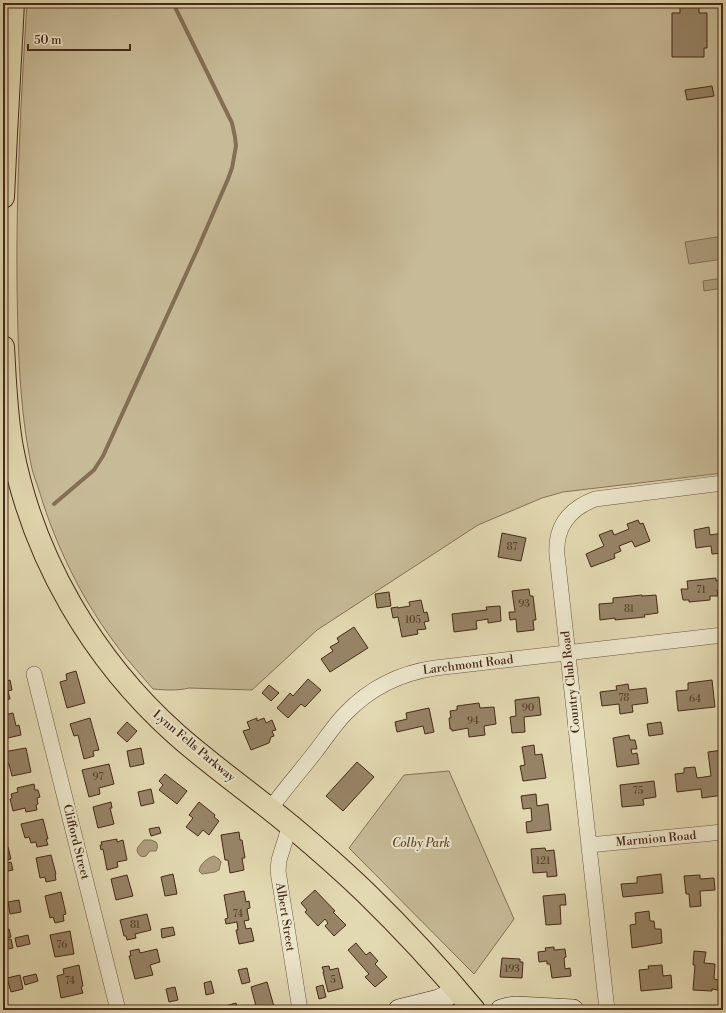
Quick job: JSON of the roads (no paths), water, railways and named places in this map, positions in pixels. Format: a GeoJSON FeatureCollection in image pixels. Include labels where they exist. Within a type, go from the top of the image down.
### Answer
{"type":"FeatureCollection","features":[{"type":"Feature","properties":{"kind":"main road"},"geometry":{"type":"LineString","coordinates":[[3,198],[14,3]]}},
{"type":"Feature","properties":{"kind":"main road","name":"Lynn Fells Parkway"},"geometry":{"type":"LineString","coordinates":[[3,347],[9,428],[13,454],[21,486],[33,524],[44,551],[64,592],[97,645],[139,697],[176,734],[290,825],[327,857],[369,896],[416,944],[474,1010]]}},
{"type":"Feature","properties":{"kind":"street","name":"Country Club Road"},"geometry":{"type":"LineString","coordinates":[[607,1010],[556,548],[558,535],[567,517],[582,504],[595,500],[723,483]]}},
{"type":"Feature","properties":{"kind":"street","name":"Larchmont Road"},"geometry":{"type":"LineString","coordinates":[[270,809],[346,713],[362,698],[381,685],[402,676],[423,670],[723,635]]}},
{"type":"Feature","properties":{"kind":"street","name":"Clifford Street"},"geometry":{"type":"LineString","coordinates":[[34,674],[118,1010]]}},
{"type":"Feature","properties":{"kind":"street","name":"Albert Street"},"geometry":{"type":"LineString","coordinates":[[290,825],[279,856],[278,871],[300,1010]]}},
{"type":"Feature","properties":{"kind":"street","name":"Marmion Road"},"geometry":{"type":"LineString","coordinates":[[589,845],[723,832]]}},
{"type":"Feature","properties":{"kind":"street"},"geometry":{"type":"LineString","coordinates":[[399,1010],[439,1000],[456,989]]}},
{"type":"Feature","properties":{"kind":"street"},"geometry":{"type":"LineString","coordinates":[[501,1010],[516,1007],[573,1010]]}},
{"type":"Feature","properties":{"kind":"waterway"},"geometry":{"type":"LineString","coordinates":[[54,504],[94,470],[103,456],[198,248],[232,168],[236,146],[232,123],[173,3]]}},
{"type":"Feature","properties":{"kind":"park label","name":"Colby Park"},"geometry":{"type":"Point","coordinates":[421,843]}}]}
